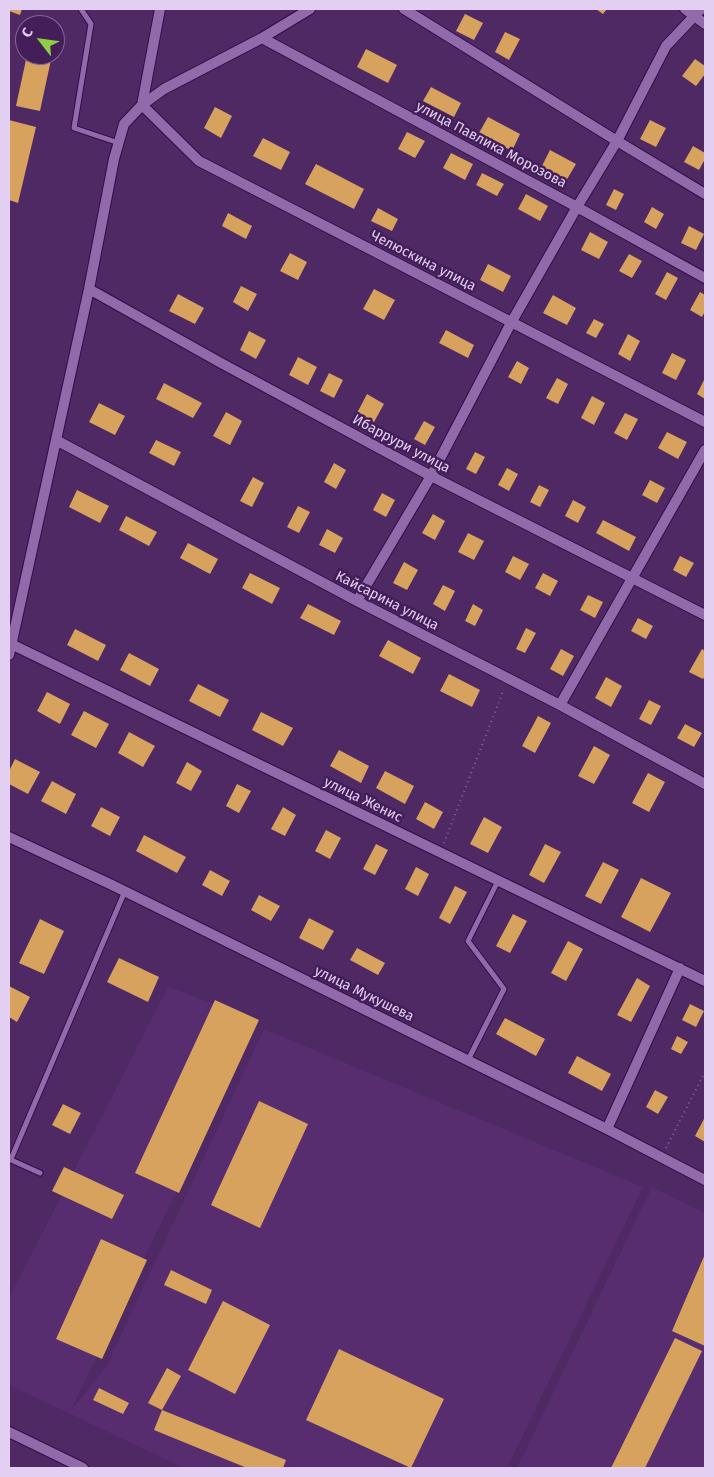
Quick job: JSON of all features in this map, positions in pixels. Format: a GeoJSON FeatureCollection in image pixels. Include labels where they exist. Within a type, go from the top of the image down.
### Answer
{"type":"FeatureCollection","features":[{"type":"Feature","properties":{"kind":"street"},"geometry":{"type":"LineString","coordinates":[[142,104],[160,9]]}},
{"type":"Feature","properties":{"kind":"street"},"geometry":{"type":"LineString","coordinates":[[9,655],[124,124],[142,104],[164,89],[262,38],[310,9]]}},
{"type":"Feature","properties":{"kind":"street"},"geometry":{"type":"LineString","coordinates":[[404,9],[705,194]]}},
{"type":"Feature","properties":{"kind":"street"},"geometry":{"type":"LineString","coordinates":[[685,9],[698,12],[705,24]]}},
{"type":"Feature","properties":{"kind":"street"},"geometry":{"type":"LineString","coordinates":[[357,601],[431,476],[511,323],[617,141],[666,46],[698,12]]}},
{"type":"Feature","properties":{"kind":"street","name":"улица Павлика Морозова"},"geometry":{"type":"LineString","coordinates":[[262,38],[705,278]]}},
{"type":"Feature","properties":{"kind":"street","name":"Челюскина улица"},"geometry":{"type":"LineString","coordinates":[[142,104],[199,161],[705,422]]}},
{"type":"Feature","properties":{"kind":"street","name":"Ибаррури улица"},"geometry":{"type":"LineString","coordinates":[[89,289],[220,363],[431,476],[705,615]]}},
{"type":"Feature","properties":{"kind":"street","name":"Кайсарина улица"},"geometry":{"type":"LineString","coordinates":[[56,440],[357,601],[560,705],[705,784]]}},
{"type":"Feature","properties":{"kind":"street"},"geometry":{"type":"LineString","coordinates":[[560,705],[705,450]]}},
{"type":"Feature","properties":{"kind":"street","name":"улица Женис"},"geometry":{"type":"LineString","coordinates":[[10,644],[705,981]]}},
{"type":"Feature","properties":{"kind":"street","name":"улица Мукушева"},"geometry":{"type":"LineString","coordinates":[[9,837],[468,1060],[705,1180]]}},
{"type":"Feature","properties":{"kind":"street"},"geometry":{"type":"LineString","coordinates":[[607,1129],[680,968]]}},
{"type":"Feature","properties":{"kind":"street"},"geometry":{"type":"LineString","coordinates":[[9,1432],[83,1468]]}},
{"type":"Feature","properties":{"kind":"lane"},"geometry":{"type":"LineString","coordinates":[[81,9],[90,24],[74,128],[119,143]]}},
{"type":"Feature","properties":{"kind":"lane"},"geometry":{"type":"LineString","coordinates":[[468,1060],[504,989],[468,941],[498,880]]}},
{"type":"Feature","properties":{"kind":"lane"},"geometry":{"type":"LineString","coordinates":[[40,1173],[10,1159],[125,892]]}},
{"type":"Feature","properties":{"kind":"path"},"geometry":{"type":"LineString","coordinates":[[441,852],[508,679]]}},
{"type":"Feature","properties":{"kind":"path"},"geometry":{"type":"LineString","coordinates":[[662,1157],[705,1072]]}},
{"type":"Feature","properties":{"kind":"shaded area"},"geometry":{"type":"Polygon","coordinates":[[[168,987],[259,1020],[70,1412],[107,1365],[264,1029],[643,1187],[507,1468],[184,1468],[9,1385],[9,1298],[168,987]]]}},
{"type":"Feature","properties":{"kind":"shaded area"},"geometry":{"type":"Polygon","coordinates":[[[652,1187],[705,1213],[705,1468],[517,1468],[652,1187]]]}},
{"type":"Feature","properties":{"kind":"building"},"geometry":{"type":"Polygon","coordinates":[[[9,9],[22,9],[20,15],[9,11],[9,9]]]}},
{"type":"Feature","properties":{"kind":"building"},"geometry":{"type":"Polygon","coordinates":[[[596,9],[607,9],[603,14],[596,9]]]}},
{"type":"Feature","properties":{"kind":"building"},"geometry":{"type":"Polygon","coordinates":[[[465,14],[483,23],[474,40],[456,31],[465,14]]]}},
{"type":"Feature","properties":{"kind":"building"},"geometry":{"type":"Polygon","coordinates":[[[505,32],[520,39],[509,60],[495,52],[505,32]]]}},
{"type":"Feature","properties":{"kind":"building"},"geometry":{"type":"Polygon","coordinates":[[[366,49],[397,65],[388,83],[357,67],[366,49]]]}},
{"type":"Feature","properties":{"kind":"building"},"geometry":{"type":"Polygon","coordinates":[[[695,59],[705,66],[705,74],[696,86],[682,76],[695,59]]]}},
{"type":"Feature","properties":{"kind":"building"},"geometry":{"type":"Polygon","coordinates":[[[25,65],[50,65],[40,111],[16,106],[25,65]]]}},
{"type":"Feature","properties":{"kind":"building"},"geometry":{"type":"Polygon","coordinates":[[[431,87],[461,103],[454,117],[423,101],[431,87]]]}},
{"type":"Feature","properties":{"kind":"building"},"geometry":{"type":"Polygon","coordinates":[[[215,107],[232,116],[221,138],[204,128],[215,107]]]}},
{"type":"Feature","properties":{"kind":"building"},"geometry":{"type":"Polygon","coordinates":[[[488,117],[520,134],[512,151],[479,133],[488,117]]]}},
{"type":"Feature","properties":{"kind":"building"},"geometry":{"type":"Polygon","coordinates":[[[9,120],[36,127],[18,203],[9,200],[9,120]]]}},
{"type":"Feature","properties":{"kind":"building"},"geometry":{"type":"Polygon","coordinates":[[[650,120],[666,128],[656,147],[640,139],[650,120]]]}},
{"type":"Feature","properties":{"kind":"building"},"geometry":{"type":"Polygon","coordinates":[[[407,132],[425,141],[415,158],[398,149],[407,132]]]}},
{"type":"Feature","properties":{"kind":"building"},"geometry":{"type":"Polygon","coordinates":[[[263,138],[290,152],[281,170],[253,156],[263,138]]]}},
{"type":"Feature","properties":{"kind":"building"},"geometry":{"type":"Polygon","coordinates":[[[693,146],[705,153],[705,159],[699,170],[684,162],[693,146]]]}},
{"type":"Feature","properties":{"kind":"building"},"geometry":{"type":"Polygon","coordinates":[[[550,150],[576,164],[566,181],[541,168],[550,150]]]}},
{"type":"Feature","properties":{"kind":"building"},"geometry":{"type":"Polygon","coordinates":[[[451,153],[473,164],[465,180],[443,168],[451,153]]]}},
{"type":"Feature","properties":{"kind":"building"},"geometry":{"type":"Polygon","coordinates":[[[316,164],[364,189],[354,209],[305,184],[316,164]]]}},
{"type":"Feature","properties":{"kind":"building"},"geometry":{"type":"Polygon","coordinates":[[[482,173],[504,184],[497,196],[476,185],[482,173]]]}},
{"type":"Feature","properties":{"kind":"building"},"geometry":{"type":"Polygon","coordinates":[[[614,189],[624,194],[616,210],[606,205],[614,189]]]}},
{"type":"Feature","properties":{"kind":"building"},"geometry":{"type":"Polygon","coordinates":[[[526,194],[548,206],[540,221],[518,209],[526,194]]]}},
{"type":"Feature","properties":{"kind":"building"},"geometry":{"type":"Polygon","coordinates":[[[652,207],[664,214],[656,229],[644,222],[652,207]]]}},
{"type":"Feature","properties":{"kind":"building"},"geometry":{"type":"Polygon","coordinates":[[[378,208],[398,219],[392,231],[371,221],[378,208]]]}},
{"type":"Feature","properties":{"kind":"building"},"geometry":{"type":"Polygon","coordinates":[[[228,213],[252,226],[246,239],[222,226],[228,213]]]}},
{"type":"Feature","properties":{"kind":"building"},"geometry":{"type":"Polygon","coordinates":[[[689,226],[704,234],[696,250],[681,243],[689,226]]]}},
{"type":"Feature","properties":{"kind":"building"},"geometry":{"type":"Polygon","coordinates":[[[590,232],[608,242],[599,259],[581,250],[590,232]]]}},
{"type":"Feature","properties":{"kind":"building"},"geometry":{"type":"Polygon","coordinates":[[[290,253],[307,262],[298,280],[280,271],[290,253]]]}},
{"type":"Feature","properties":{"kind":"building"},"geometry":{"type":"Polygon","coordinates":[[[629,254],[642,261],[632,278],[619,271],[629,254]]]}},
{"type":"Feature","properties":{"kind":"building"},"geometry":{"type":"Polygon","coordinates":[[[488,264],[511,276],[503,292],[480,280],[488,264]]]}},
{"type":"Feature","properties":{"kind":"building"},"geometry":{"type":"Polygon","coordinates":[[[667,272],[678,278],[666,300],[655,294],[667,272]]]}},
{"type":"Feature","properties":{"kind":"building"},"geometry":{"type":"Polygon","coordinates":[[[241,286],[257,294],[248,311],[233,302],[241,286]]]}},
{"type":"Feature","properties":{"kind":"building"},"geometry":{"type":"Polygon","coordinates":[[[374,289],[395,300],[384,320],[363,309],[374,289]]]}},
{"type":"Feature","properties":{"kind":"building"},"geometry":{"type":"Polygon","coordinates":[[[700,292],[705,295],[705,311],[702,317],[690,310],[700,292]]]}},
{"type":"Feature","properties":{"kind":"building"},"geometry":{"type":"Polygon","coordinates":[[[178,294],[204,308],[195,324],[169,311],[178,294]]]}},
{"type":"Feature","properties":{"kind":"building"},"geometry":{"type":"Polygon","coordinates":[[[553,295],[576,308],[567,325],[543,313],[553,295]]]}},
{"type":"Feature","properties":{"kind":"building"},"geometry":{"type":"Polygon","coordinates":[[[594,319],[604,324],[596,338],[586,333],[594,319]]]}},
{"type":"Feature","properties":{"kind":"building"},"geometry":{"type":"Polygon","coordinates":[[[446,330],[474,345],[468,358],[439,343],[446,330]]]}},
{"type":"Feature","properties":{"kind":"building"},"geometry":{"type":"Polygon","coordinates":[[[249,331],[266,340],[256,359],[240,350],[249,331]]]}},
{"type":"Feature","properties":{"kind":"building"},"geometry":{"type":"Polygon","coordinates":[[[628,334],[640,341],[630,361],[618,354],[628,334]]]}},
{"type":"Feature","properties":{"kind":"building"},"geometry":{"type":"Polygon","coordinates":[[[672,353],[686,360],[676,380],[662,373],[672,353]]]}},
{"type":"Feature","properties":{"kind":"building"},"geometry":{"type":"Polygon","coordinates":[[[298,357],[317,367],[308,385],[289,375],[298,357]]]}},
{"type":"Feature","properties":{"kind":"building"},"geometry":{"type":"Polygon","coordinates":[[[517,361],[529,368],[521,384],[508,377],[517,361]]]}},
{"type":"Feature","properties":{"kind":"building"},"geometry":{"type":"Polygon","coordinates":[[[329,373],[343,380],[334,398],[320,391],[329,373]]]}},
{"type":"Feature","properties":{"kind":"building"},"geometry":{"type":"Polygon","coordinates":[[[557,378],[568,384],[558,404],[546,398],[557,378]]]}},
{"type":"Feature","properties":{"kind":"building"},"geometry":{"type":"Polygon","coordinates":[[[705,378],[705,399],[697,394],[705,378]]]}},
{"type":"Feature","properties":{"kind":"building"},"geometry":{"type":"Polygon","coordinates":[[[164,383],[202,403],[193,418],[156,399],[164,383]]]}},
{"type":"Feature","properties":{"kind":"building"},"geometry":{"type":"Polygon","coordinates":[[[367,394],[384,404],[374,422],[357,413],[367,394]]]}},
{"type":"Feature","properties":{"kind":"building"},"geometry":{"type":"Polygon","coordinates":[[[592,396],[605,403],[594,425],[581,418],[592,396]]]}},
{"type":"Feature","properties":{"kind":"building"},"geometry":{"type":"Polygon","coordinates":[[[99,403],[125,416],[115,435],[89,422],[99,403]]]}},
{"type":"Feature","properties":{"kind":"building"},"geometry":{"type":"Polygon","coordinates":[[[226,412],[242,421],[230,445],[213,436],[226,412]]]}},
{"type":"Feature","properties":{"kind":"building"},"geometry":{"type":"Polygon","coordinates":[[[625,413],[638,419],[627,440],[614,433],[625,413]]]}},
{"type":"Feature","properties":{"kind":"building"},"geometry":{"type":"Polygon","coordinates":[[[424,421],[435,427],[425,445],[414,439],[424,421]]]}},
{"type":"Feature","properties":{"kind":"building"},"geometry":{"type":"Polygon","coordinates":[[[667,432],[687,442],[678,459],[658,448],[667,432]]]}},
{"type":"Feature","properties":{"kind":"building"},"geometry":{"type":"Polygon","coordinates":[[[156,440],[181,452],[174,466],[149,453],[156,440]]]}},
{"type":"Feature","properties":{"kind":"building"},"geometry":{"type":"Polygon","coordinates":[[[475,452],[485,457],[476,474],[466,469],[475,452]]]}},
{"type":"Feature","properties":{"kind":"building"},"geometry":{"type":"Polygon","coordinates":[[[334,463],[346,470],[336,489],[324,482],[334,463]]]}},
{"type":"Feature","properties":{"kind":"building"},"geometry":{"type":"Polygon","coordinates":[[[507,468],[518,474],[509,491],[498,485],[507,468]]]}},
{"type":"Feature","properties":{"kind":"building"},"geometry":{"type":"Polygon","coordinates":[[[253,477],[264,483],[252,507],[240,501],[253,477]]]}},
{"type":"Feature","properties":{"kind":"building"},"geometry":{"type":"Polygon","coordinates":[[[650,480],[665,488],[657,503],[642,495],[650,480]]]}},
{"type":"Feature","properties":{"kind":"building"},"geometry":{"type":"Polygon","coordinates":[[[539,485],[549,490],[540,507],[530,502],[539,485]]]}},
{"type":"Feature","properties":{"kind":"building"},"geometry":{"type":"Polygon","coordinates":[[[77,490],[109,506],[100,523],[69,507],[77,490]]]}},
{"type":"Feature","properties":{"kind":"building"},"geometry":{"type":"Polygon","coordinates":[[[382,493],[395,500],[386,517],[373,510],[382,493]]]}},
{"type":"Feature","properties":{"kind":"building"},"geometry":{"type":"Polygon","coordinates":[[[573,500],[586,507],[578,523],[565,516],[573,500]]]}},
{"type":"Feature","properties":{"kind":"building"},"geometry":{"type":"Polygon","coordinates":[[[298,506],[310,512],[299,533],[287,527],[298,506]]]}},
{"type":"Feature","properties":{"kind":"building"},"geometry":{"type":"Polygon","coordinates":[[[433,514],[445,521],[435,540],[422,533],[433,514]]]}},
{"type":"Feature","properties":{"kind":"building"},"geometry":{"type":"Polygon","coordinates":[[[126,516],[157,532],[149,546],[119,530],[126,516]]]}},
{"type":"Feature","properties":{"kind":"building"},"geometry":{"type":"Polygon","coordinates":[[[603,520],[636,537],[629,551],[596,533],[603,520]]]}},
{"type":"Feature","properties":{"kind":"building"},"geometry":{"type":"Polygon","coordinates":[[[327,529],[343,538],[335,553],[319,545],[327,529]]]}},
{"type":"Feature","properties":{"kind":"building"},"geometry":{"type":"Polygon","coordinates":[[[468,533],[484,541],[474,560],[458,552],[468,533]]]}},
{"type":"Feature","properties":{"kind":"building"},"geometry":{"type":"Polygon","coordinates":[[[188,543],[218,559],[210,574],[180,558],[188,543]]]}},
{"type":"Feature","properties":{"kind":"building"},"geometry":{"type":"Polygon","coordinates":[[[513,556],[529,564],[520,580],[505,572],[513,556]]]}},
{"type":"Feature","properties":{"kind":"building"},"geometry":{"type":"Polygon","coordinates":[[[680,556],[694,563],[686,577],[673,570],[680,556]]]}},
{"type":"Feature","properties":{"kind":"building"},"geometry":{"type":"Polygon","coordinates":[[[404,562],[418,570],[407,590],[393,583],[404,562]]]}},
{"type":"Feature","properties":{"kind":"building"},"geometry":{"type":"Polygon","coordinates":[[[250,573],[280,588],[272,604],[242,588],[250,573]]]}},
{"type":"Feature","properties":{"kind":"building"},"geometry":{"type":"Polygon","coordinates":[[[543,573],[558,581],[550,596],[535,588],[543,573]]]}},
{"type":"Feature","properties":{"kind":"building"},"geometry":{"type":"Polygon","coordinates":[[[443,585],[455,591],[445,611],[433,604],[443,585]]]}},
{"type":"Feature","properties":{"kind":"building"},"geometry":{"type":"Polygon","coordinates":[[[588,595],[603,602],[595,618],[580,610],[588,595]]]}},
{"type":"Feature","properties":{"kind":"building"},"geometry":{"type":"Polygon","coordinates":[[[308,604],[341,621],[334,635],[300,618],[308,604]]]}},
{"type":"Feature","properties":{"kind":"building"},"geometry":{"type":"Polygon","coordinates":[[[473,604],[483,610],[475,626],[465,621],[473,604]]]}},
{"type":"Feature","properties":{"kind":"building"},"geometry":{"type":"Polygon","coordinates":[[[638,618],[653,626],[646,639],[631,631],[638,618]]]}},
{"type":"Feature","properties":{"kind":"building"},"geometry":{"type":"Polygon","coordinates":[[[526,628],[536,633],[525,653],[516,649],[526,628]]]}},
{"type":"Feature","properties":{"kind":"building"},"geometry":{"type":"Polygon","coordinates":[[[75,629],[106,645],[98,661],[67,645],[75,629]]]}},
{"type":"Feature","properties":{"kind":"building"},"geometry":{"type":"Polygon","coordinates":[[[388,640],[421,658],[413,674],[379,656],[388,640]]]}},
{"type":"Feature","properties":{"kind":"building"},"geometry":{"type":"Polygon","coordinates":[[[561,649],[574,656],[563,676],[550,669],[561,649]]]}},
{"type":"Feature","properties":{"kind":"building"},"geometry":{"type":"Polygon","coordinates":[[[702,649],[705,651],[705,676],[703,679],[689,672],[702,649]]]}},
{"type":"Feature","properties":{"kind":"building"},"geometry":{"type":"Polygon","coordinates":[[[129,653],[159,669],[150,686],[120,670],[129,653]]]}},
{"type":"Feature","properties":{"kind":"building"},"geometry":{"type":"Polygon","coordinates":[[[449,674],[480,690],[472,707],[440,691],[449,674]]]}},
{"type":"Feature","properties":{"kind":"building"},"geometry":{"type":"Polygon","coordinates":[[[606,677],[622,686],[611,707],[595,698],[606,677]]]}},
{"type":"Feature","properties":{"kind":"building"},"geometry":{"type":"Polygon","coordinates":[[[198,684],[229,700],[220,717],[189,701],[198,684]]]}},
{"type":"Feature","properties":{"kind":"building"},"geometry":{"type":"Polygon","coordinates":[[[47,692],[70,704],[60,724],[37,711],[47,692]]]}},
{"type":"Feature","properties":{"kind":"building"},"geometry":{"type":"Polygon","coordinates":[[[649,700],[661,706],[651,725],[639,719],[649,700]]]}},
{"type":"Feature","properties":{"kind":"building"},"geometry":{"type":"Polygon","coordinates":[[[84,711],[109,724],[96,748],[71,735],[84,711]]]}},
{"type":"Feature","properties":{"kind":"building"},"geometry":{"type":"Polygon","coordinates":[[[261,712],[293,728],[283,746],[252,730],[261,712]]]}},
{"type":"Feature","properties":{"kind":"building"},"geometry":{"type":"Polygon","coordinates":[[[538,716],[551,723],[535,753],[522,746],[538,716]]]}},
{"type":"Feature","properties":{"kind":"building"},"geometry":{"type":"Polygon","coordinates":[[[685,724],[702,733],[694,747],[677,738],[685,724]]]}},
{"type":"Feature","properties":{"kind":"building"},"geometry":{"type":"Polygon","coordinates":[[[129,732],[155,746],[143,767],[118,753],[129,732]]]}},
{"type":"Feature","properties":{"kind":"building"},"geometry":{"type":"Polygon","coordinates":[[[594,746],[610,755],[594,784],[578,776],[594,746]]]}},
{"type":"Feature","properties":{"kind":"building"},"geometry":{"type":"Polygon","coordinates":[[[339,750],[369,766],[361,783],[330,766],[339,750]]]}},
{"type":"Feature","properties":{"kind":"building"},"geometry":{"type":"Polygon","coordinates":[[[15,759],[40,772],[28,794],[9,784],[9,771],[15,759]]]}},
{"type":"Feature","properties":{"kind":"building"},"geometry":{"type":"Polygon","coordinates":[[[187,762],[202,771],[191,791],[176,783],[187,762]]]}},
{"type":"Feature","properties":{"kind":"building"},"geometry":{"type":"Polygon","coordinates":[[[385,771],[414,786],[405,804],[376,788],[385,771]]]}},
{"type":"Feature","properties":{"kind":"building"},"geometry":{"type":"Polygon","coordinates":[[[648,773],[665,782],[649,812],[632,803],[648,773]]]}},
{"type":"Feature","properties":{"kind":"building"},"geometry":{"type":"Polygon","coordinates":[[[52,781],[76,794],[66,814],[41,801],[52,781]]]}},
{"type":"Feature","properties":{"kind":"building"},"geometry":{"type":"Polygon","coordinates":[[[237,784],[251,791],[239,813],[226,806],[237,784]]]}},
{"type":"Feature","properties":{"kind":"building"},"geometry":{"type":"Polygon","coordinates":[[[425,802],[443,812],[434,829],[416,819],[425,802]]]}},
{"type":"Feature","properties":{"kind":"building"},"geometry":{"type":"Polygon","coordinates":[[[101,807],[120,817],[110,836],[91,826],[101,807]]]}},
{"type":"Feature","properties":{"kind":"building"},"geometry":{"type":"Polygon","coordinates":[[[283,807],[296,815],[285,836],[271,829],[283,807]]]}},
{"type":"Feature","properties":{"kind":"building"},"geometry":{"type":"Polygon","coordinates":[[[484,817],[502,827],[488,853],[470,844],[484,817]]]}},
{"type":"Feature","properties":{"kind":"building"},"geometry":{"type":"Polygon","coordinates":[[[326,830],[341,838],[330,859],[315,851],[326,830]]]}},
{"type":"Feature","properties":{"kind":"building"},"geometry":{"type":"Polygon","coordinates":[[[144,835],[186,857],[177,873],[136,851],[144,835]]]}},
{"type":"Feature","properties":{"kind":"building"},"geometry":{"type":"Polygon","coordinates":[[[376,844],[388,850],[375,875],[363,869],[376,844]]]}},
{"type":"Feature","properties":{"kind":"building"},"geometry":{"type":"Polygon","coordinates":[[[545,844],[561,852],[544,883],[529,875],[545,844]]]}},
{"type":"Feature","properties":{"kind":"building"},"geometry":{"type":"Polygon","coordinates":[[[603,862],[619,870],[601,904],[585,896],[603,862]]]}},
{"type":"Feature","properties":{"kind":"building"},"geometry":{"type":"Polygon","coordinates":[[[416,867],[429,874],[418,896],[405,889],[416,867]]]}},
{"type":"Feature","properties":{"kind":"building"},"geometry":{"type":"Polygon","coordinates":[[[210,870],[230,881],[222,896],[202,885],[210,870]]]}},
{"type":"Feature","properties":{"kind":"building"},"geometry":{"type":"Polygon","coordinates":[[[641,878],[671,893],[650,932],[621,917],[641,878]]]}},
{"type":"Feature","properties":{"kind":"building"},"geometry":{"type":"Polygon","coordinates":[[[455,886],[467,892],[450,924],[439,918],[455,886]]]}},
{"type":"Feature","properties":{"kind":"building"},"geometry":{"type":"Polygon","coordinates":[[[259,895],[280,906],[271,921],[251,910],[259,895]]]}},
{"type":"Feature","properties":{"kind":"building"},"geometry":{"type":"Polygon","coordinates":[[[513,914],[527,921],[510,953],[496,946],[513,914]]]}},
{"type":"Feature","properties":{"kind":"building"},"geometry":{"type":"Polygon","coordinates":[[[309,918],[334,931],[323,950],[299,938],[309,918]]]}},
{"type":"Feature","properties":{"kind":"building"},"geometry":{"type":"Polygon","coordinates":[[[40,919],[64,931],[44,974],[19,963],[40,919]]]}},
{"type":"Feature","properties":{"kind":"building"},"geometry":{"type":"Polygon","coordinates":[[[568,941],[583,949],[566,981],[551,973],[568,941]]]}},
{"type":"Feature","properties":{"kind":"building"},"geometry":{"type":"Polygon","coordinates":[[[357,948],[385,963],[378,975],[350,960],[357,948]]]}},
{"type":"Feature","properties":{"kind":"building"},"geometry":{"type":"Polygon","coordinates":[[[119,958],[159,977],[148,1002],[107,982],[119,958]]]}},
{"type":"Feature","properties":{"kind":"building"},"geometry":{"type":"Polygon","coordinates":[[[637,978],[650,986],[631,1022],[617,1015],[637,978]]]}},
{"type":"Feature","properties":{"kind":"building"},"geometry":{"type":"Polygon","coordinates":[[[9,986],[30,997],[17,1022],[9,1017],[9,986]]]}},
{"type":"Feature","properties":{"kind":"building"},"geometry":{"type":"Polygon","coordinates":[[[215,1000],[259,1020],[179,1193],[135,1173],[215,1000]]]}},
{"type":"Feature","properties":{"kind":"building"},"geometry":{"type":"Polygon","coordinates":[[[690,1004],[704,1011],[696,1027],[682,1020],[690,1004]]]}},
{"type":"Feature","properties":{"kind":"building"},"geometry":{"type":"Polygon","coordinates":[[[505,1018],[545,1039],[536,1056],[496,1034],[505,1018]]]}},
{"type":"Feature","properties":{"kind":"building"},"geometry":{"type":"Polygon","coordinates":[[[677,1036],[688,1042],[681,1054],[671,1049],[677,1036]]]}},
{"type":"Feature","properties":{"kind":"building"},"geometry":{"type":"Polygon","coordinates":[[[577,1056],[611,1074],[602,1091],[568,1073],[577,1056]]]}},
{"type":"Feature","properties":{"kind":"building"},"geometry":{"type":"Polygon","coordinates":[[[655,1090],[668,1097],[658,1114],[646,1107],[655,1090]]]}},
{"type":"Feature","properties":{"kind":"building"},"geometry":{"type":"Polygon","coordinates":[[[259,1101],[308,1124],[260,1228],[211,1205],[259,1101]]]}},
{"type":"Feature","properties":{"kind":"building"},"geometry":{"type":"Polygon","coordinates":[[[63,1104],[81,1113],[70,1134],[52,1125],[63,1104]]]}},
{"type":"Feature","properties":{"kind":"building"},"geometry":{"type":"Polygon","coordinates":[[[705,1117],[705,1142],[695,1136],[705,1117]]]}},
{"type":"Feature","properties":{"kind":"building"},"geometry":{"type":"Polygon","coordinates":[[[64,1167],[124,1195],[112,1219],[52,1191],[64,1167]]]}},
{"type":"Feature","properties":{"kind":"building"},"geometry":{"type":"Polygon","coordinates":[[[101,1239],[147,1260],[102,1359],[56,1339],[101,1239]]]}},
{"type":"Feature","properties":{"kind":"building"},"geometry":{"type":"Polygon","coordinates":[[[705,1254],[705,1346],[672,1331],[705,1254]]]}},
{"type":"Feature","properties":{"kind":"building"},"geometry":{"type":"Polygon","coordinates":[[[171,1270],[212,1290],[206,1304],[164,1285],[171,1270]]]}},
{"type":"Feature","properties":{"kind":"building"},"geometry":{"type":"Polygon","coordinates":[[[223,1301],[270,1325],[235,1394],[188,1370],[223,1301]]]}},
{"type":"Feature","properties":{"kind":"building"},"geometry":{"type":"Polygon","coordinates":[[[675,1338],[702,1351],[645,1468],[611,1468],[675,1338]]]}},
{"type":"Feature","properties":{"kind":"building"},"geometry":{"type":"Polygon","coordinates":[[[339,1349],[444,1399],[411,1468],[306,1420],[339,1349]]]}},
{"type":"Feature","properties":{"kind":"building"},"geometry":{"type":"Polygon","coordinates":[[[167,1368],[181,1376],[162,1410],[148,1403],[167,1368]]]}},
{"type":"Feature","properties":{"kind":"building"},"geometry":{"type":"Polygon","coordinates":[[[99,1388],[129,1403],[123,1414],[93,1400],[99,1388]]]}},
{"type":"Feature","properties":{"kind":"building"},"geometry":{"type":"Polygon","coordinates":[[[162,1410],[286,1460],[283,1468],[247,1468],[154,1430],[162,1410]]]}}]}
